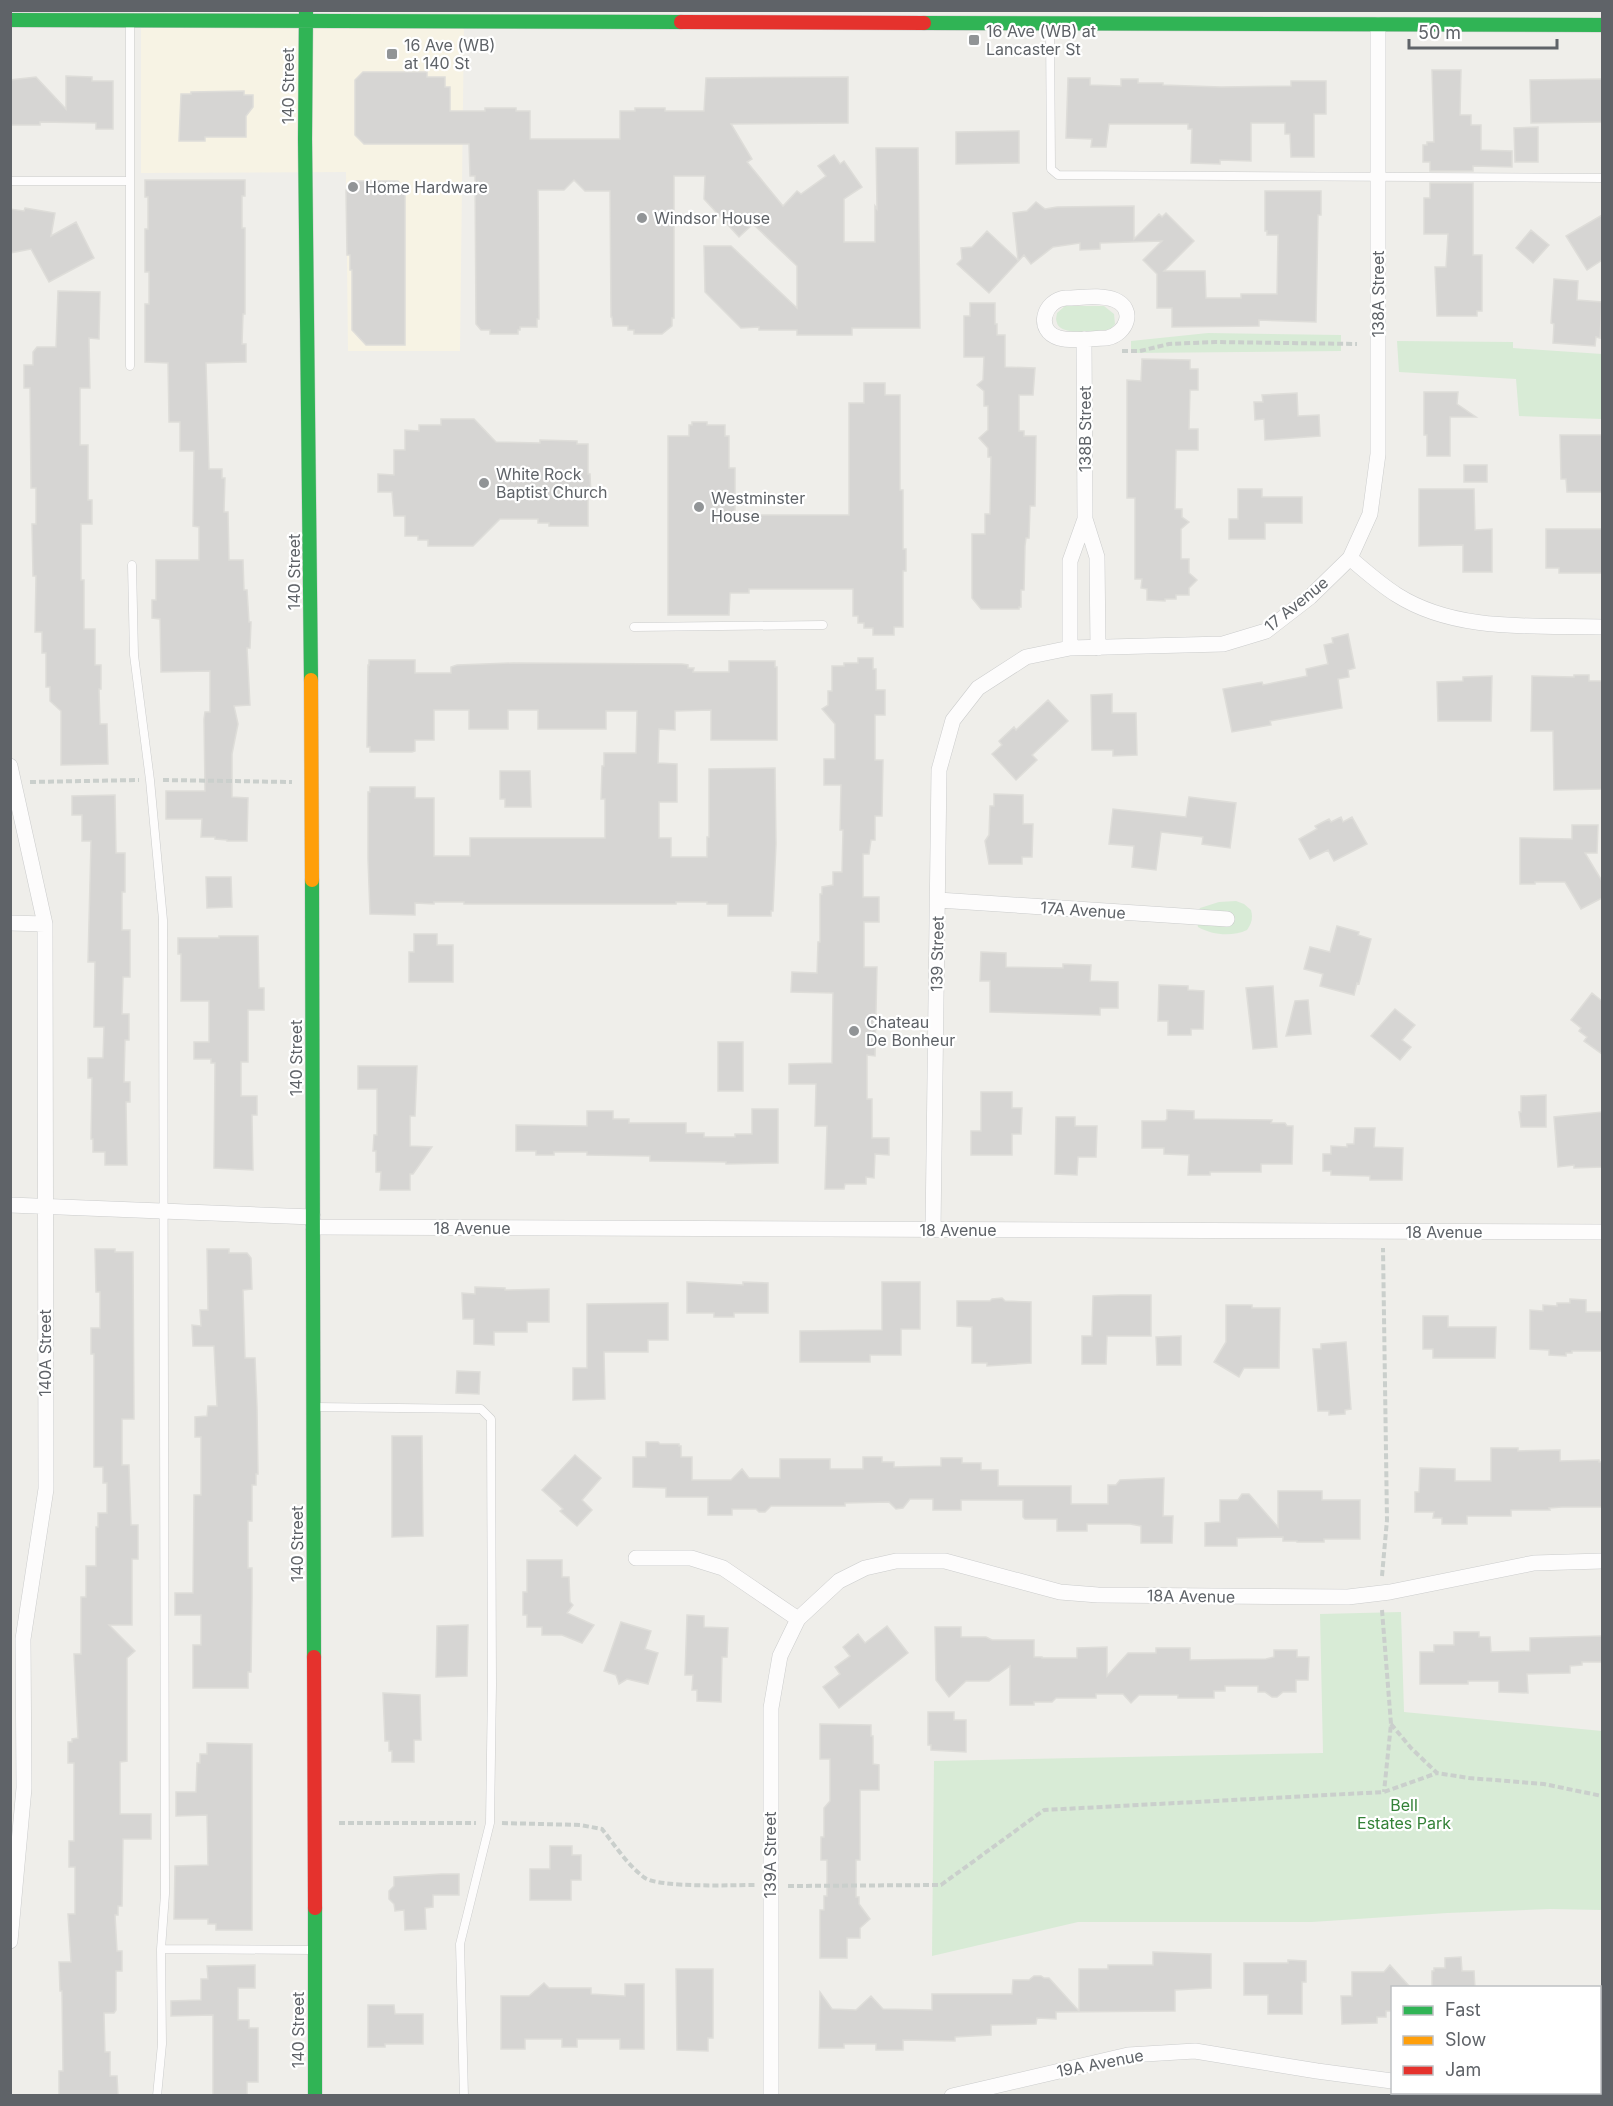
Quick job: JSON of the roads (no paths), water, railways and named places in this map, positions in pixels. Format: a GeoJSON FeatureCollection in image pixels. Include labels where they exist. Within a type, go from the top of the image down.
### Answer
{"type":"FeatureCollection","features":[{"type":"Feature","properties":{"kind":"main road"},"geometry":{"type":"LineString","coordinates":[[10,20],[306,16],[973,16],[1050,23],[1602,25]]}},
{"type":"Feature","properties":{"kind":"main road","name":"140 Street"},"geometry":{"type":"LineString","coordinates":[[306,16],[305,156],[311,582],[315,2096]]}},
{"type":"Feature","properties":{"kind":"street","name":"138A Street"},"geometry":{"type":"LineString","coordinates":[[1350,558],[1370,514],[1378,454],[1378,25]]}},
{"type":"Feature","properties":{"kind":"street"},"geometry":{"type":"LineString","coordinates":[[1066,298],[1107,298],[1120,303],[1124,308],[1126,321],[1120,333],[1107,338],[1084,339],[1059,338],[1053,335],[1044,318],[1049,306],[1059,299],[1066,298]]}},
{"type":"Feature","properties":{"kind":"street","name":"138B Street"},"geometry":{"type":"LineString","coordinates":[[1084,339],[1086,519],[1097,557],[1098,648]]}},
{"type":"Feature","properties":{"kind":"street","name":"138B Street"},"geometry":{"type":"LineString","coordinates":[[1070,648],[1070,561],[1086,519]]}},
{"type":"Feature","properties":{"kind":"street"},"geometry":{"type":"LineString","coordinates":[[1350,558],[1398,596],[1434,612],[1473,622],[1602,627]]}},
{"type":"Feature","properties":{"kind":"street","name":"17 Avenue"},"geometry":{"type":"LineString","coordinates":[[978,688],[1026,657],[1070,648],[1223,644],[1266,631],[1310,597],[1350,558]]}},
{"type":"Feature","properties":{"kind":"street","name":"139 Street"},"geometry":{"type":"LineString","coordinates":[[933,1230],[939,770],[953,720],[978,688]]}},
{"type":"Feature","properties":{"kind":"street","name":"140A Street"},"geometry":{"type":"LineString","coordinates":[[10,766],[45,924],[46,1489],[17,1639],[24,1788],[10,1941]]}},
{"type":"Feature","properties":{"kind":"street","name":"17A Avenue"},"geometry":{"type":"LineString","coordinates":[[938,900],[1227,919]]}},
{"type":"Feature","properties":{"kind":"street"},"geometry":{"type":"LineString","coordinates":[[10,923],[45,924]]}},
{"type":"Feature","properties":{"kind":"street","name":"18 Avenue"},"geometry":{"type":"LineString","coordinates":[[10,1205],[165,1210],[313,1222],[933,1230],[1602,1232]]}},
{"type":"Feature","properties":{"kind":"street"},"geometry":{"type":"LineString","coordinates":[[636,1558],[691,1558],[723,1568],[798,1619]]}},
{"type":"Feature","properties":{"kind":"street","name":"18A Avenue"},"geometry":{"type":"LineString","coordinates":[[798,1619],[839,1581],[865,1568],[896,1561],[945,1562],[1060,1592],[1098,1595],[1348,1597],[1390,1592],[1534,1563],[1602,1561]]}},
{"type":"Feature","properties":{"kind":"street","name":"139A Street"},"geometry":{"type":"LineString","coordinates":[[771,2096],[771,1708],[780,1656],[798,1619]]}},
{"type":"Feature","properties":{"kind":"street","name":"19A Avenue"},"geometry":{"type":"LineString","coordinates":[[952,2096],[1128,2055],[1195,2051],[1317,2071],[1391,2080]]}},
{"type":"Feature","properties":{"kind":"lane"},"geometry":{"type":"LineString","coordinates":[[130,20],[130,366]]}},
{"type":"Feature","properties":{"kind":"lane"},"geometry":{"type":"LineString","coordinates":[[1050,23],[1051,169],[1058,175],[1602,178]]}},
{"type":"Feature","properties":{"kind":"lane"},"geometry":{"type":"LineString","coordinates":[[10,181],[130,181]]}},
{"type":"Feature","properties":{"kind":"lane"},"geometry":{"type":"LineString","coordinates":[[132,565],[134,655],[150,780],[163,920],[165,1894],[161,1948],[162,2044],[157,2096]]}},
{"type":"Feature","properties":{"kind":"lane"},"geometry":{"type":"LineString","coordinates":[[634,627],[823,625]]}},
{"type":"Feature","properties":{"kind":"lane"},"geometry":{"type":"LineString","coordinates":[[314,1407],[481,1409],[491,1419],[490,1822],[460,1944],[464,2096]]}},
{"type":"Feature","properties":{"kind":"lane"},"geometry":{"type":"LineString","coordinates":[[161,1948],[315,1950]]}},
{"type":"Feature","properties":{"kind":"place","name":"16 Ave (WB) at Lancaster St"},"geometry":{"type":"Point","coordinates":[974,40]}},
{"type":"Feature","properties":{"kind":"place","name":"16 Ave (WB) at 140 St"},"geometry":{"type":"Point","coordinates":[392,54]}},
{"type":"Feature","properties":{"kind":"place","name":"Home Hardware"},"geometry":{"type":"Point","coordinates":[353,187]}},
{"type":"Feature","properties":{"kind":"place","name":"Windsor House"},"geometry":{"type":"Point","coordinates":[642,218]}},
{"type":"Feature","properties":{"kind":"place","name":"White Rock Baptist Church"},"geometry":{"type":"Point","coordinates":[484,483]}},
{"type":"Feature","properties":{"kind":"place","name":"Westminster House"},"geometry":{"type":"Point","coordinates":[699,507]}},
{"type":"Feature","properties":{"kind":"place","name":"Chateau De Bonheur"},"geometry":{"type":"Point","coordinates":[854,1031]}},
{"type":"Feature","properties":{"kind":"park label","name":"Bell Estates Park"},"geometry":{"type":"Point","coordinates":[1404,1814]}}]}
